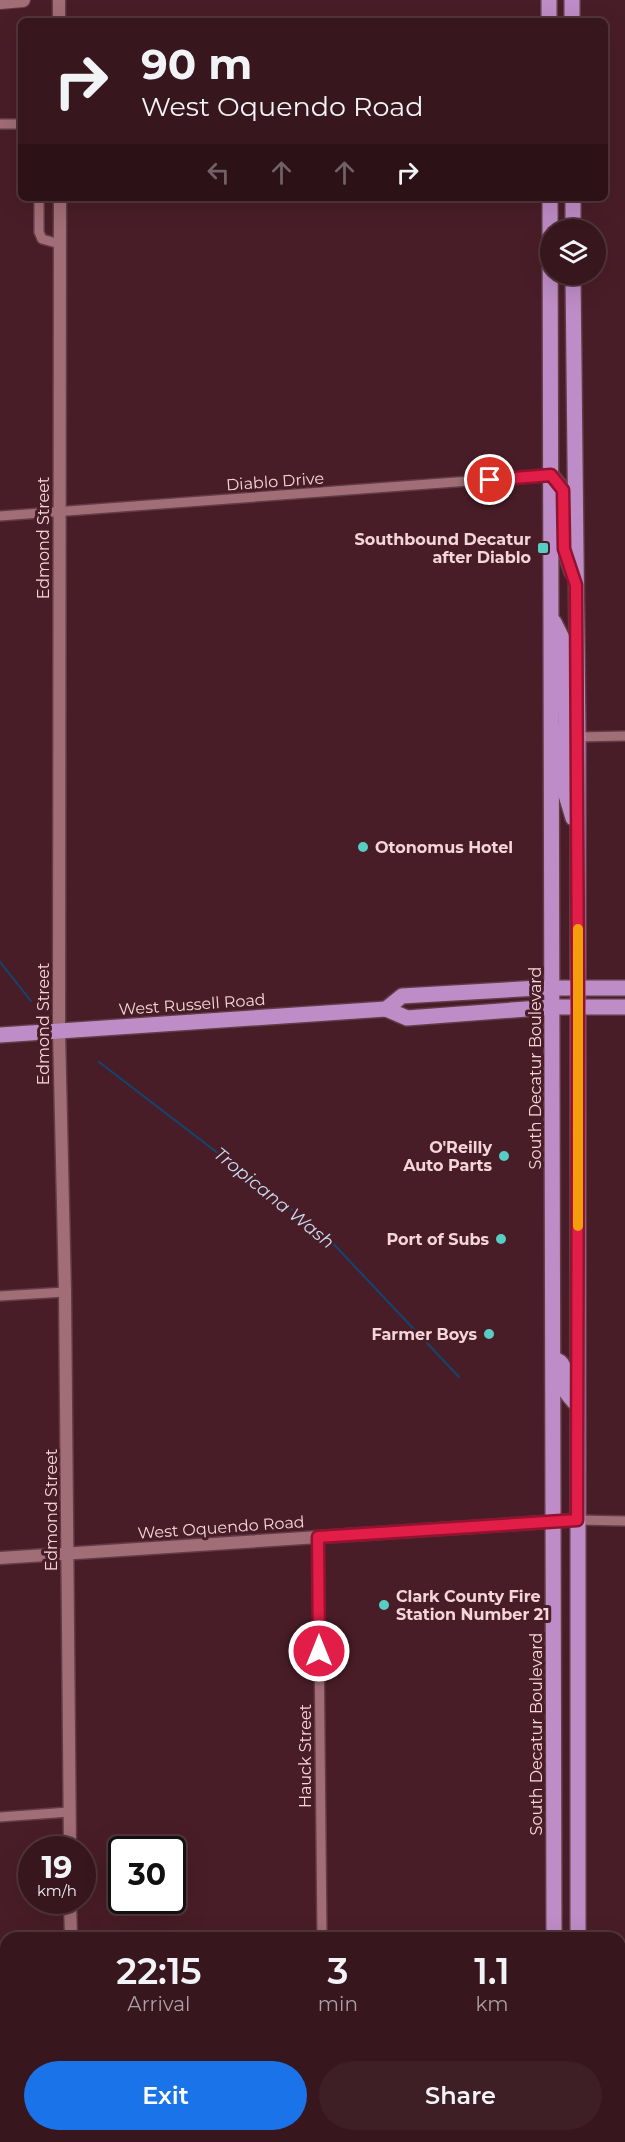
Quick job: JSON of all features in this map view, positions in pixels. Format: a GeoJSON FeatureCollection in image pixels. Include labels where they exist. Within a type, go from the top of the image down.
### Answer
{"type":"FeatureCollection","features":[{"type":"Feature","properties":{"kind":"main road"},"geometry":{"type":"LineString","coordinates":[[0,2],[23,0]]}},
{"type":"Feature","properties":{"kind":"main road"},"geometry":{"type":"LineString","coordinates":[[549,0],[549,18]]}},
{"type":"Feature","properties":{"kind":"main road"},"geometry":{"type":"LineString","coordinates":[[572,0],[572,18]]}},
{"type":"Feature","properties":{"kind":"main road","name":"South Decatur Boulevard"},"geometry":{"type":"LineString","coordinates":[[550,201],[554,1932]]}},
{"type":"Feature","properties":{"kind":"main road"},"geometry":{"type":"LineString","coordinates":[[573,201],[573,219]]}},
{"type":"Feature","properties":{"kind":"main road"},"geometry":{"type":"LineString","coordinates":[[573,285],[578,737],[578,1932]]}},
{"type":"Feature","properties":{"kind":"main road"},"geometry":{"type":"LineString","coordinates":[[551,475],[563,490],[564,549],[576,585]]}},
{"type":"Feature","properties":{"kind":"main road"},"geometry":{"type":"LineString","coordinates":[[552,619],[563,640],[566,724],[578,737]]}},
{"type":"Feature","properties":{"kind":"main road"},"geometry":{"type":"LineString","coordinates":[[552,722],[562,734],[566,795],[578,832]]}},
{"type":"Feature","properties":{"kind":"main road","name":"West Russell Road"},"geometry":{"type":"LineString","coordinates":[[386,1009],[402,996],[553,988],[625,988]]}},
{"type":"Feature","properties":{"kind":"main road","name":"West Russell Road"},"geometry":{"type":"LineString","coordinates":[[0,1035],[386,1009],[407,1018],[553,1007],[625,1007]]}},
{"type":"Feature","properties":{"kind":"main road"},"geometry":{"type":"LineString","coordinates":[[553,1359],[559,1360],[563,1365],[565,1391],[577,1405]]}},
{"type":"Feature","properties":{"kind":"street"},"geometry":{"type":"LineString","coordinates":[[58,0],[59,18]]}},
{"type":"Feature","properties":{"kind":"street"},"geometry":{"type":"LineString","coordinates":[[0,123],[18,124]]}},
{"type":"Feature","properties":{"kind":"street"},"geometry":{"type":"LineString","coordinates":[[39,201],[39,232],[42,239],[60,244]]}},
{"type":"Feature","properties":{"kind":"street","name":"Edmond Street"},"geometry":{"type":"LineString","coordinates":[[60,201],[58,1031],[65,1292],[70,1836]]}},
{"type":"Feature","properties":{"kind":"street","name":"Diablo Drive"},"geometry":{"type":"LineString","coordinates":[[0,516],[551,475]]}},
{"type":"Feature","properties":{"kind":"street"},"geometry":{"type":"LineString","coordinates":[[578,737],[625,736]]}},
{"type":"Feature","properties":{"kind":"street"},"geometry":{"type":"LineString","coordinates":[[0,1296],[65,1292]]}},
{"type":"Feature","properties":{"kind":"street","name":"West Oquendo Road"},"geometry":{"type":"LineString","coordinates":[[0,1558],[577,1520],[625,1521]]}},
{"type":"Feature","properties":{"kind":"street","name":"Hauck Street"},"geometry":{"type":"LineString","coordinates":[[318,1537],[322,1932]]}},
{"type":"Feature","properties":{"kind":"street"},"geometry":{"type":"LineString","coordinates":[[0,1817],[69,1812]]}},
{"type":"Feature","properties":{"kind":"street"},"geometry":{"type":"LineString","coordinates":[[70,1914],[71,1932]]}},
{"type":"Feature","properties":{"kind":"waterway","name":"Tropicana Wash"},"geometry":{"type":"LineString","coordinates":[[0,962],[31,1001]]}},
{"type":"Feature","properties":{"kind":"waterway","name":"Tropicana Wash"},"geometry":{"type":"LineString","coordinates":[[99,1062],[326,1236],[459,1377]]}},
{"type":"Feature","properties":{"kind":"slow traffic"},"geometry":{"type":"LineString","coordinates":[[578,929],[578,1226]]}},
{"type":"Feature","properties":{"kind":"place","name":"Southbound Decatur after Diablo"},"geometry":{"type":"Point","coordinates":[543,548]}},
{"type":"Feature","properties":{"kind":"place","name":"Otonomus Hotel"},"geometry":{"type":"Point","coordinates":[363,847]}},
{"type":"Feature","properties":{"kind":"place","name":"O'Reilly Auto Parts"},"geometry":{"type":"Point","coordinates":[504,1156]}},
{"type":"Feature","properties":{"kind":"place","name":"Port of Subs"},"geometry":{"type":"Point","coordinates":[501,1239]}},
{"type":"Feature","properties":{"kind":"place","name":"Farmer Boys"},"geometry":{"type":"Point","coordinates":[489,1334]}},
{"type":"Feature","properties":{"kind":"place","name":"Clark County Fire Station Number 21"},"geometry":{"type":"Point","coordinates":[384,1605]}},
{"type":"Feature","properties":{"kind":"route"},"geometry":{"type":"LineString","coordinates":[[319,1651],[318,1537],[577,1520],[578,693],[576,585],[564,549],[563,490],[551,475],[490,480]]}}]}
